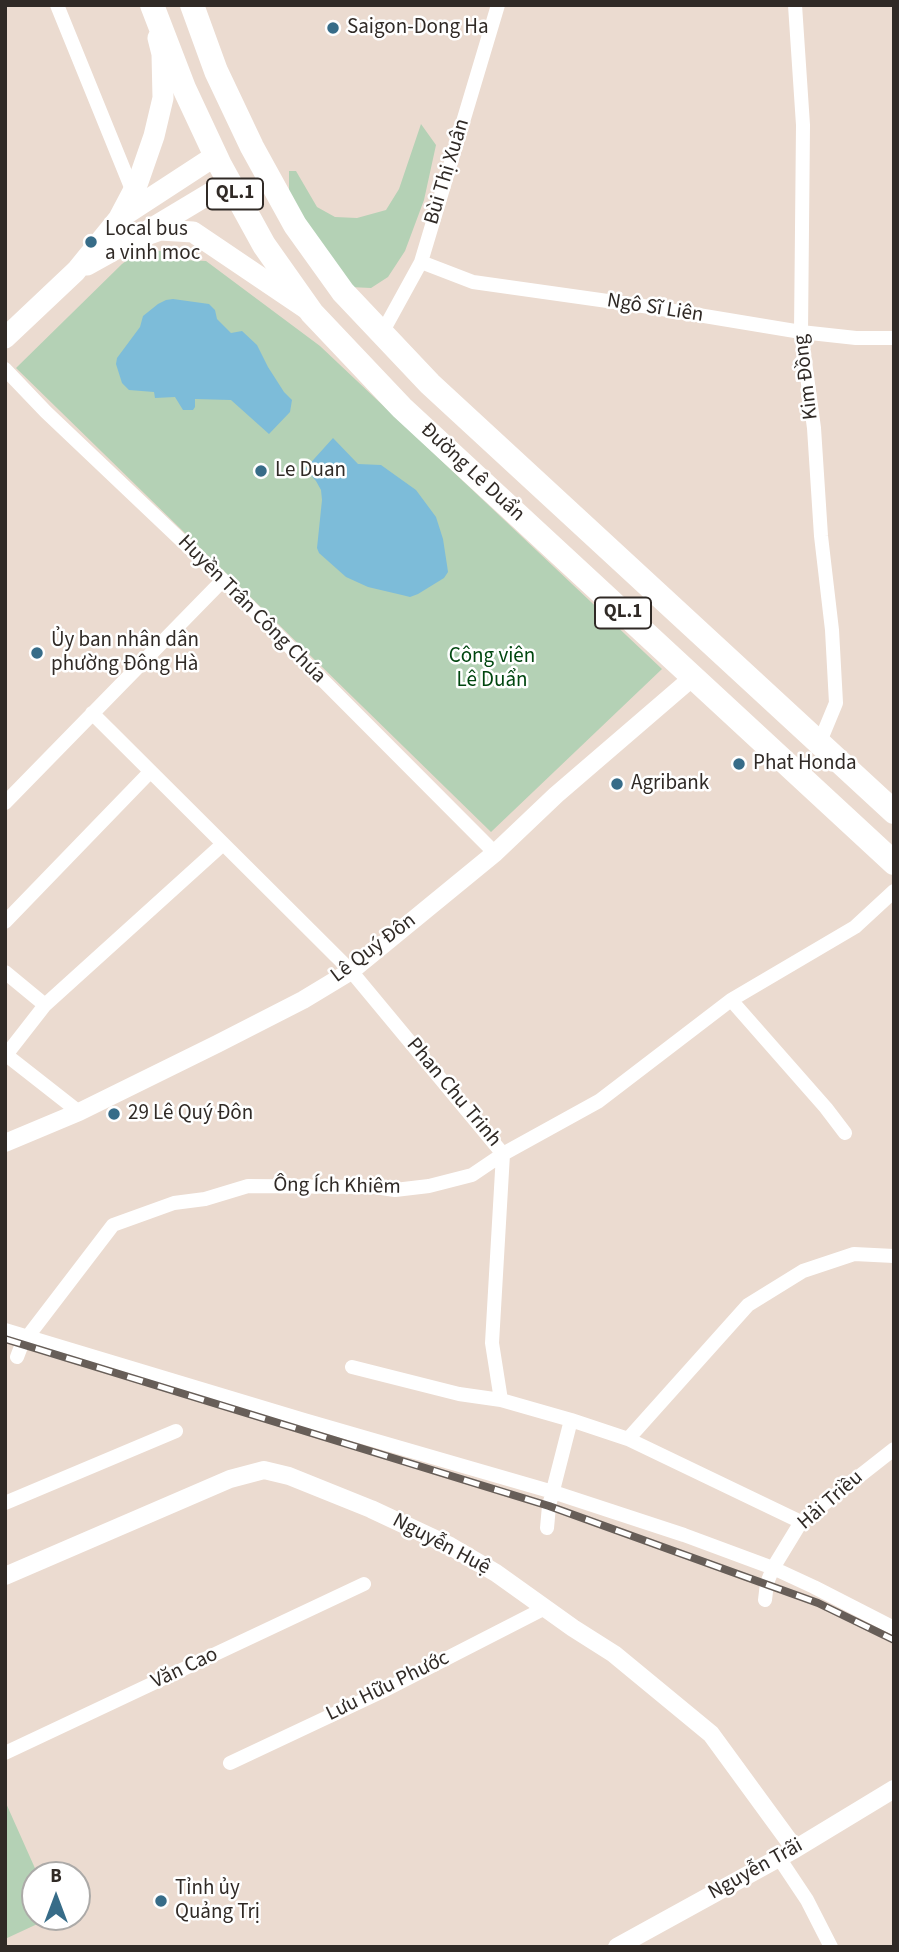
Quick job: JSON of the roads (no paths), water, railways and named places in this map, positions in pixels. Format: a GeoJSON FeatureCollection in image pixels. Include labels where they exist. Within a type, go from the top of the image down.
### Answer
{"type":"FeatureCollection","features":[{"type":"Feature","properties":{"kind":"highway","name":"Đường Lê Duẩn"},"geometry":{"type":"LineString","coordinates":[[151,5],[215,156],[264,244],[312,313],[402,408],[894,863]]}},
{"type":"Feature","properties":{"kind":"highway","name":"Đường Lê Duẩn"},"geometry":{"type":"LineString","coordinates":[[192,5],[216,71],[248,138],[295,225],[343,292],[430,384],[894,812]]}},
{"type":"Feature","properties":{"kind":"highway"},"geometry":{"type":"LineString","coordinates":[[215,156],[248,138]]}},
{"type":"Feature","properties":{"kind":"highway"},"geometry":{"type":"LineString","coordinates":[[229,182],[262,164]]}},
{"type":"Feature","properties":{"kind":"highway"},"geometry":{"type":"LineString","coordinates":[[356,359],[382,333]]}},
{"type":"Feature","properties":{"kind":"highway"},"geometry":{"type":"LineString","coordinates":[[692,678],[717,650]]}},
{"type":"Feature","properties":{"kind":"main road"},"geometry":{"type":"LineString","coordinates":[[5,338],[76,271],[119,218],[138,182],[154,136],[163,98],[162,54],[151,5]]}},
{"type":"Feature","properties":{"kind":"main road"},"geometry":{"type":"LineString","coordinates":[[119,218],[215,156]]}},
{"type":"Feature","properties":{"kind":"main road"},"geometry":{"type":"LineString","coordinates":[[76,271],[229,182]]}},
{"type":"Feature","properties":{"kind":"main road"},"geometry":{"type":"LineString","coordinates":[[132,240],[160,230],[193,232],[312,313]]}},
{"type":"Feature","properties":{"kind":"street"},"geometry":{"type":"LineString","coordinates":[[57,5],[133,192]]}},
{"type":"Feature","properties":{"kind":"street","name":"Bùi Thị Xuân"},"geometry":{"type":"LineString","coordinates":[[382,333],[421,262],[498,5]]}},
{"type":"Feature","properties":{"kind":"street","name":"Kim Đồng"},"geometry":{"type":"LineString","coordinates":[[795,5],[803,125],[801,332],[814,429],[836,702],[819,744]]}},
{"type":"Feature","properties":{"kind":"street","name":"Ngô Sĩ Liên"},"geometry":{"type":"LineString","coordinates":[[421,262],[473,282],[801,332],[856,338],[894,338]]}},
{"type":"Feature","properties":{"kind":"street","name":"Huyền Trân Công Chúa"},"geometry":{"type":"LineString","coordinates":[[5,369],[46,412],[223,580],[495,853]]}},
{"type":"Feature","properties":{"kind":"street"},"geometry":{"type":"LineString","coordinates":[[5,803],[223,580]]}},
{"type":"Feature","properties":{"kind":"street","name":"Lê Quý Đôn"},"geometry":{"type":"LineString","coordinates":[[5,1143],[79,1112],[303,1000],[351,971],[495,853],[555,795],[692,678]]}},
{"type":"Feature","properties":{"kind":"street","name":"Phan Chu Trinh"},"geometry":{"type":"LineString","coordinates":[[92,713],[351,971],[503,1154],[492,1343],[501,1400]]}},
{"type":"Feature","properties":{"kind":"street"},"geometry":{"type":"LineString","coordinates":[[5,922],[150,772]]}},
{"type":"Feature","properties":{"kind":"street"},"geometry":{"type":"LineString","coordinates":[[79,1112],[6,1054],[45,1004],[223,844]]}},
{"type":"Feature","properties":{"kind":"street","name":"Ông Ích Khiêm"},"geometry":{"type":"LineString","coordinates":[[17,1357],[27,1337],[113,1225],[174,1203],[205,1199],[248,1186],[374,1187],[395,1190],[429,1186],[472,1174],[599,1101],[731,1000],[855,927],[894,891]]}},
{"type":"Feature","properties":{"kind":"street"},"geometry":{"type":"LineString","coordinates":[[5,972],[45,1004]]}},
{"type":"Feature","properties":{"kind":"street"},"geometry":{"type":"LineString","coordinates":[[731,1000],[845,1133]]}},
{"type":"Feature","properties":{"kind":"street"},"geometry":{"type":"LineString","coordinates":[[628,1439],[748,1305],[803,1270],[854,1254],[894,1256]]}},
{"type":"Feature","properties":{"kind":"street"},"geometry":{"type":"LineString","coordinates":[[5,1330],[554,1492],[684,1535],[814,1587],[894,1628]]}},
{"type":"Feature","properties":{"kind":"street"},"geometry":{"type":"LineString","coordinates":[[352,1367],[459,1394],[501,1400],[628,1439],[801,1522]]}},
{"type":"Feature","properties":{"kind":"street"},"geometry":{"type":"LineString","coordinates":[[547,1528],[549,1506],[571,1420]]}},
{"type":"Feature","properties":{"kind":"street"},"geometry":{"type":"LineString","coordinates":[[5,1503],[176,1430]]}},
{"type":"Feature","properties":{"kind":"street","name":"Hải Triều"},"geometry":{"type":"LineString","coordinates":[[765,1600],[767,1583],[773,1569],[801,1522],[894,1449]]}},
{"type":"Feature","properties":{"kind":"street","name":"Nguyễn Huệ"},"geometry":{"type":"LineString","coordinates":[[5,1576],[230,1479],[264,1470],[289,1476],[371,1509],[450,1546],[496,1573],[614,1654],[711,1734],[795,1849]]}},
{"type":"Feature","properties":{"kind":"street","name":"Văn Cao"},"geometry":{"type":"LineString","coordinates":[[5,1753],[364,1584]]}},
{"type":"Feature","properties":{"kind":"street","name":"Lưu Hữu Phước"},"geometry":{"type":"LineString","coordinates":[[230,1763],[383,1691],[545,1608]]}},
{"type":"Feature","properties":{"kind":"street","name":"Nguyễn Trãi"},"geometry":{"type":"LineString","coordinates":[[617,1947],[795,1849],[894,1789]]}},
{"type":"Feature","properties":{"kind":"street"},"geometry":{"type":"LineString","coordinates":[[779,1858],[807,1900],[831,1947]]}},
{"type":"Feature","properties":{"kind":"water"},"geometry":{"type":"Polygon","coordinates":[[[173,299],[209,304],[215,310],[217,319],[231,333],[242,331],[257,345],[268,367],[292,400],[290,412],[269,434],[231,400],[195,399],[193,410],[183,410],[175,397],[155,398],[154,392],[129,390],[122,383],[116,364],[117,358],[140,327],[143,316],[158,304],[173,299]]]}},
{"type":"Feature","properties":{"kind":"water"},"geometry":{"type":"Polygon","coordinates":[[[333,438],[358,464],[381,465],[416,490],[436,517],[443,539],[448,572],[444,578],[410,597],[368,587],[346,577],[319,553],[317,548],[321,490],[305,469],[333,438]]]}},
{"type":"Feature","properties":{"kind":"railway"},"geometry":{"type":"LineString","coordinates":[[5,1339],[549,1506],[818,1603],[894,1640]]}},
{"type":"Feature","properties":{"kind":"place","name":"Saigon-Dong Ha"},"geometry":{"type":"Point","coordinates":[333,28]}},
{"type":"Feature","properties":{"kind":"place","name":"Local bus a vinh moc"},"geometry":{"type":"Point","coordinates":[91,242]}},
{"type":"Feature","properties":{"kind":"place","name":"Le Duan"},"geometry":{"type":"Point","coordinates":[261,471]}},
{"type":"Feature","properties":{"kind":"place","name":"Ủy ban nhân dân phường Đông Hà"},"geometry":{"type":"Point","coordinates":[37,653]}},
{"type":"Feature","properties":{"kind":"place","name":"Phat Honda"},"geometry":{"type":"Point","coordinates":[739,764]}},
{"type":"Feature","properties":{"kind":"place","name":"Agribank"},"geometry":{"type":"Point","coordinates":[617,784]}},
{"type":"Feature","properties":{"kind":"place","name":"29 Lê Quý Đôn"},"geometry":{"type":"Point","coordinates":[114,1114]}},
{"type":"Feature","properties":{"kind":"place","name":"Tỉnh ủy Quảng Trị"},"geometry":{"type":"Point","coordinates":[161,1901]}},
{"type":"Feature","properties":{"kind":"park label","name":"Công viên Lê Duẩn"},"geometry":{"type":"Point","coordinates":[492,669]}}]}
